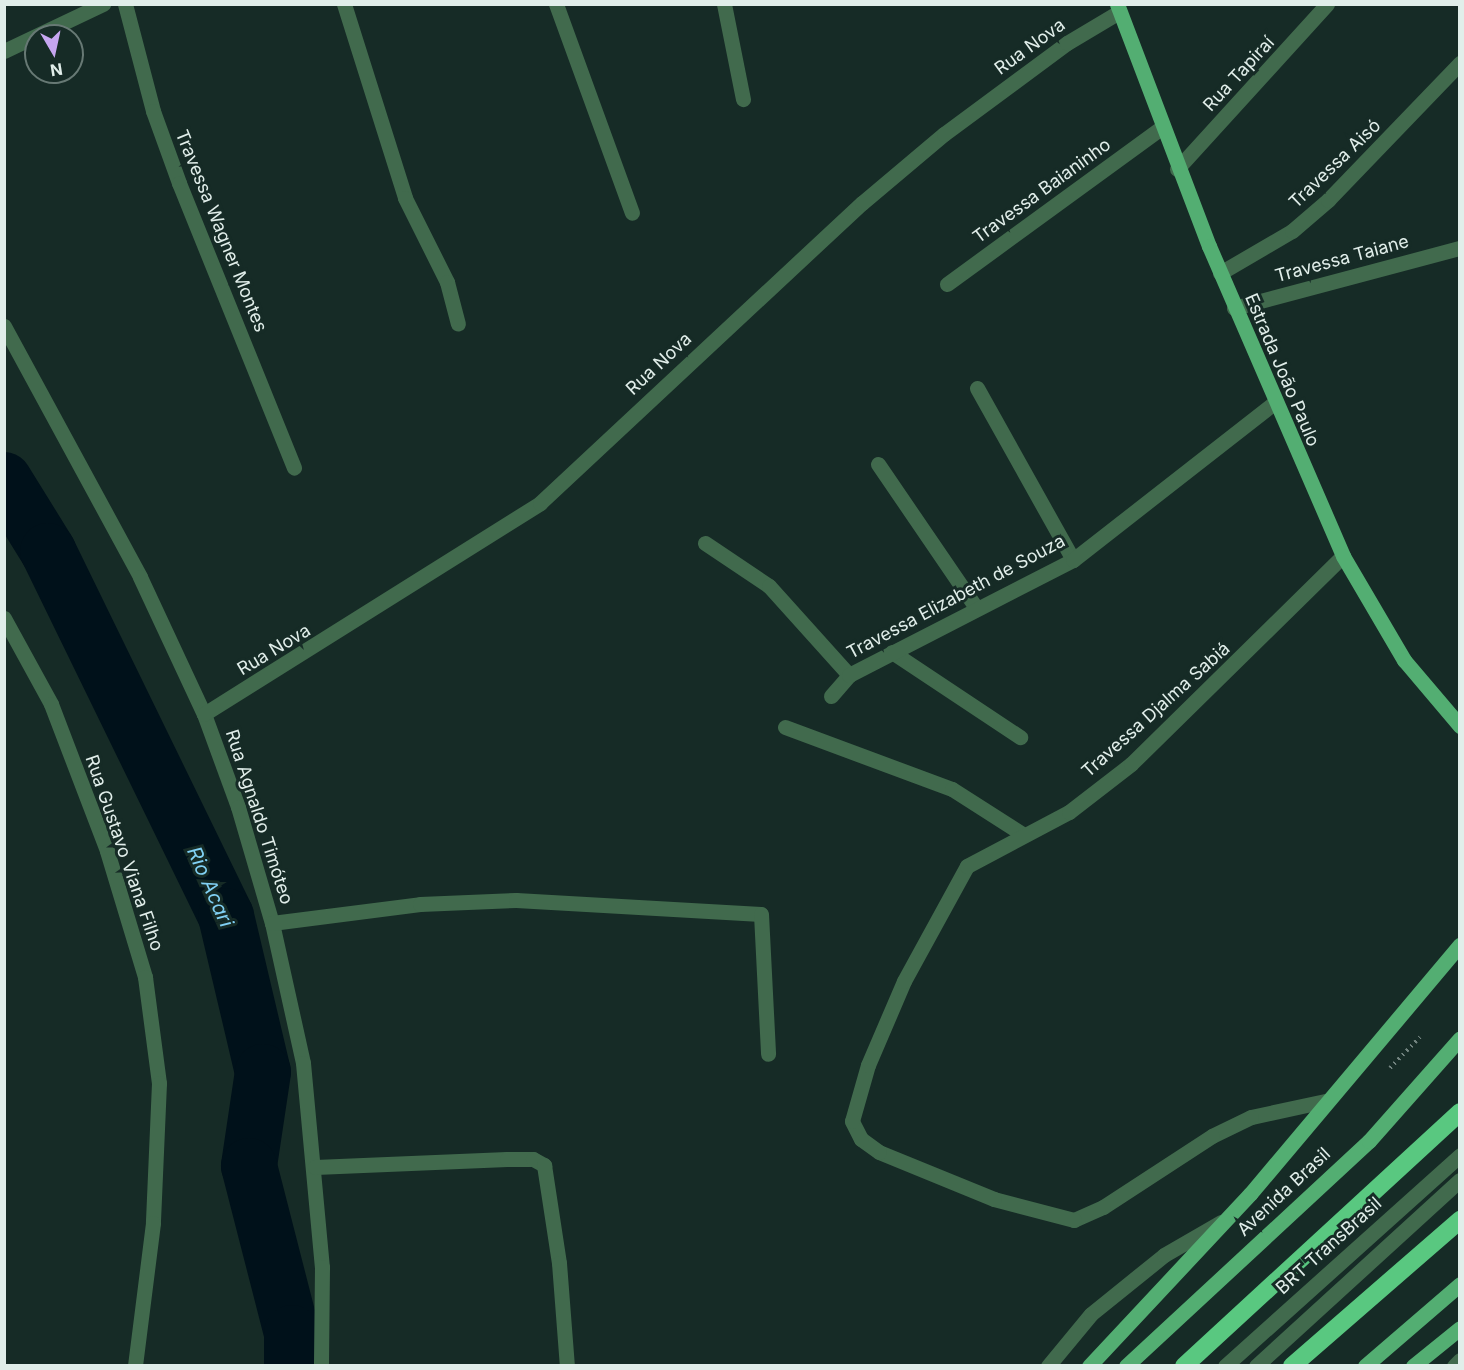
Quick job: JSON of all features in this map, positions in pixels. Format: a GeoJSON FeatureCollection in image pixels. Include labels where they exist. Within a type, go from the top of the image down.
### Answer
{"type":"FeatureCollection","features":[{"type":"Feature","properties":{"kind":"highway"},"geometry":{"type":"LineString","coordinates":[[1184,1365],[1460,1112]]}},
{"type":"Feature","properties":{"kind":"highway"},"geometry":{"type":"LineString","coordinates":[[1292,1365],[1460,1220]]}},
{"type":"Feature","properties":{"kind":"main road","name":"Estrada João Paulo"},"geometry":{"type":"LineString","coordinates":[[1118,8],[1177,169],[1273,404],[1343,556],[1404,660],[1460,726]]}},
{"type":"Feature","properties":{"kind":"main road"},"geometry":{"type":"LineString","coordinates":[[1089,1365],[1224,1220],[1460,945]]}},
{"type":"Feature","properties":{"kind":"main road","name":"Avenida Brasil"},"geometry":{"type":"LineString","coordinates":[[1126,1365],[1369,1141],[1460,1038]]}},
{"type":"Feature","properties":{"kind":"main road"},"geometry":{"type":"LineString","coordinates":[[1365,1365],[1460,1284]]}},
{"type":"Feature","properties":{"kind":"main road"},"geometry":{"type":"LineString","coordinates":[[1413,1365],[1460,1328]]}},
{"type":"Feature","properties":{"kind":"street"},"geometry":{"type":"LineString","coordinates":[[4,51],[104,4]]}},
{"type":"Feature","properties":{"kind":"street","name":"Travessa Wagner Montes"},"geometry":{"type":"LineString","coordinates":[[125,4],[137,56],[172,163],[294,468]]}},
{"type":"Feature","properties":{"kind":"street"},"geometry":{"type":"LineString","coordinates":[[344,4],[405,198],[447,282],[458,324]]}},
{"type":"Feature","properties":{"kind":"street"},"geometry":{"type":"LineString","coordinates":[[556,4],[632,213]]}},
{"type":"Feature","properties":{"kind":"street"},"geometry":{"type":"LineString","coordinates":[[724,4],[743,99]]}},
{"type":"Feature","properties":{"kind":"street","name":"Rua Tapiraí"},"geometry":{"type":"LineString","coordinates":[[1177,169],[1327,4]]}},
{"type":"Feature","properties":{"kind":"street","name":"Rua Nova"},"geometry":{"type":"LineString","coordinates":[[204,714],[540,503],[862,203],[953,127],[1118,8]]}},
{"type":"Feature","properties":{"kind":"street","name":"Travessa Aisó"},"geometry":{"type":"LineString","coordinates":[[1220,273],[1292,231],[1328,200],[1460,63]]}},
{"type":"Feature","properties":{"kind":"street","name":"Travessa Baianinho"},"geometry":{"type":"LineString","coordinates":[[947,284],[1161,128]]}},
{"type":"Feature","properties":{"kind":"street","name":"Travessa Taiane"},"geometry":{"type":"LineString","coordinates":[[1234,308],[1460,248]]}},
{"type":"Feature","properties":{"kind":"street","name":"Rua Agnaldo Timóteo"},"geometry":{"type":"LineString","coordinates":[[4,326],[140,577],[204,714],[273,923],[303,1063],[315,1167],[321,1365]]}},
{"type":"Feature","properties":{"kind":"street"},"geometry":{"type":"LineString","coordinates":[[977,388],[1073,560]]}},
{"type":"Feature","properties":{"kind":"street","name":"Travessa Elizabeth de Souza"},"geometry":{"type":"LineString","coordinates":[[831,696],[849,675],[975,606],[1073,560],[1273,404]]}},
{"type":"Feature","properties":{"kind":"street"},"geometry":{"type":"LineString","coordinates":[[878,464],[975,606]]}},
{"type":"Feature","properties":{"kind":"street"},"geometry":{"type":"LineString","coordinates":[[705,543],[769,586],[849,675]]}},
{"type":"Feature","properties":{"kind":"street","name":"Travessa Djalma Sabiá"},"geometry":{"type":"LineString","coordinates":[[1324,1101],[1251,1117],[1087,1216],[1065,1220],[994,1199],[879,1152],[861,1139],[852,1121],[868,1065],[904,981],[967,866],[1070,812],[1131,764],[1343,556]]}},
{"type":"Feature","properties":{"kind":"street","name":"Rua Gustavo Viana Filho"},"geometry":{"type":"LineString","coordinates":[[7,629],[51,704],[107,851],[145,977],[159,1083],[153,1223],[135,1365]]}},
{"type":"Feature","properties":{"kind":"street"},"geometry":{"type":"LineString","coordinates":[[892,652],[1020,737]]}},
{"type":"Feature","properties":{"kind":"street"},"geometry":{"type":"LineString","coordinates":[[785,727],[952,789],[1024,835]]}},
{"type":"Feature","properties":{"kind":"street"},"geometry":{"type":"LineString","coordinates":[[273,923],[420,904],[516,900],[761,914],[768,1054]]}},
{"type":"Feature","properties":{"kind":"street","name":"BRT TransBrasil"},"geometry":{"type":"LineString","coordinates":[[1226,1365],[1460,1155]]}},
{"type":"Feature","properties":{"kind":"street"},"geometry":{"type":"LineString","coordinates":[[315,1167],[533,1159],[544,1165],[548,1176],[567,1365]]}},
{"type":"Feature","properties":{"kind":"street"},"geometry":{"type":"LineString","coordinates":[[1256,1365],[1460,1180]]}},
{"type":"Feature","properties":{"kind":"street"},"geometry":{"type":"LineString","coordinates":[[1048,1365],[1091,1314],[1164,1255],[1224,1220]]}},
{"type":"Feature","properties":{"kind":"street"},"geometry":{"type":"LineString","coordinates":[[1454,1365],[1460,1360]]}},
{"type":"Feature","properties":{"kind":"waterway","name":"Rio Acari"},"geometry":{"type":"LineString","coordinates":[[4,480],[48,551],[226,916],[263,1072],[249,1166],[292,1333],[292,1366]]}}]}
